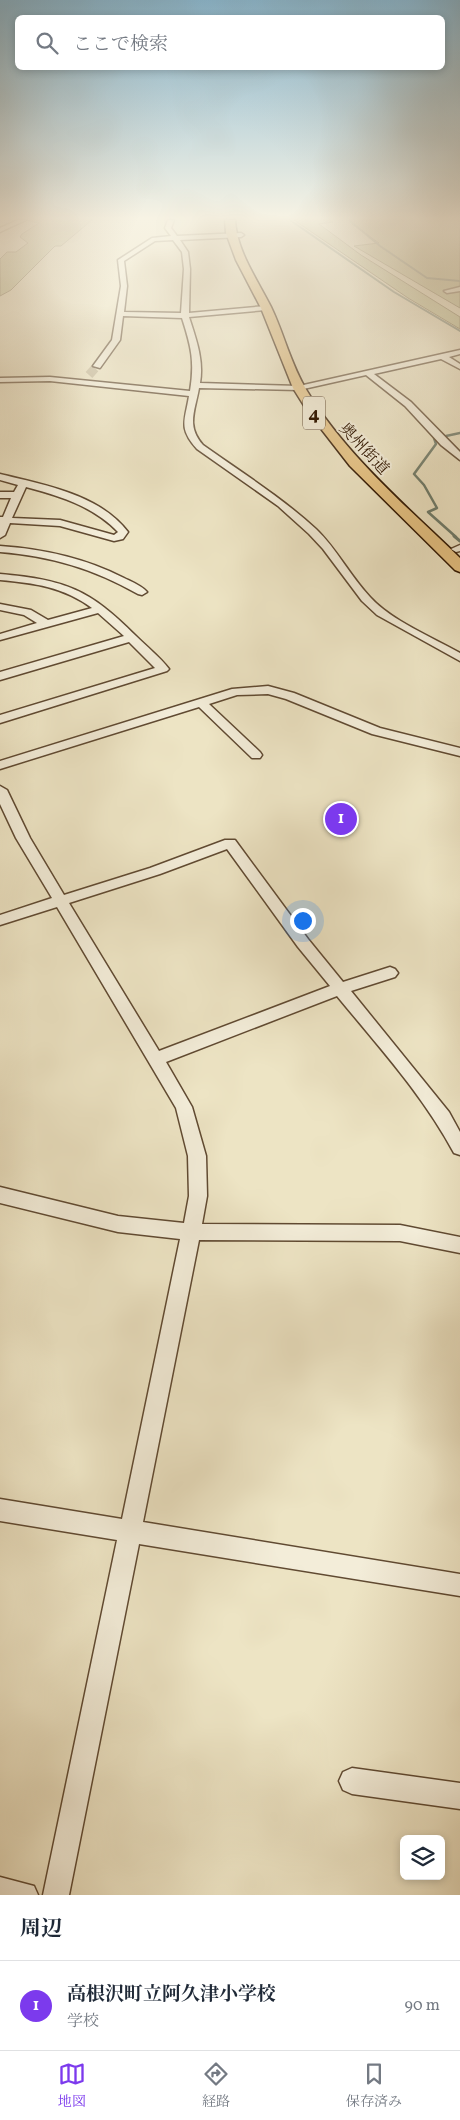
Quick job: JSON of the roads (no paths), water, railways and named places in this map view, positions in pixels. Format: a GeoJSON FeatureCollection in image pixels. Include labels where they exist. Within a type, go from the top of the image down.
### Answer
{"type":"FeatureCollection","features":[{"type":"Feature","properties":{"kind":"highway","name":"奥州街道"},"geometry":{"type":"LineString","coordinates":[[266,308],[305,387],[342,435],[366,461],[458,550]]}},
{"type":"Feature","properties":{"kind":"highway","name":"奥州街道"},"geometry":{"type":"LineString","coordinates":[[269,308],[320,420],[355,463],[460,567]]}},
{"type":"Feature","properties":{"kind":"street"},"geometry":{"type":"LineString","coordinates":[[98,366],[114,344],[121,308]]}},
{"type":"Feature","properties":{"kind":"street"},"geometry":{"type":"LineString","coordinates":[[185,308],[185,316],[196,353],[195,390],[188,428],[195,442],[281,504],[313,532],[327,547],[366,599],[381,613],[460,658]]}},
{"type":"Feature","properties":{"kind":"street"},"geometry":{"type":"LineString","coordinates":[[120,314],[185,316],[262,308]]}},
{"type":"Feature","properties":{"kind":"street"},"geometry":{"type":"LineString","coordinates":[[0,380],[87,379],[195,390],[305,387],[460,352]]}},
{"type":"Feature","properties":{"kind":"street"},"geometry":{"type":"LineString","coordinates":[[442,356],[460,367]]}},
{"type":"Feature","properties":{"kind":"street"},"geometry":{"type":"LineString","coordinates":[[368,373],[408,404],[444,444],[460,457]]}},
{"type":"Feature","properties":{"kind":"street"},"geometry":{"type":"LineString","coordinates":[[0,477],[90,506],[117,524],[123,532],[122,535],[114,538],[60,523],[3,520]]}},
{"type":"Feature","properties":{"kind":"street"},"geometry":{"type":"LineString","coordinates":[[0,535],[3,520],[24,484]]}},
{"type":"Feature","properties":{"kind":"street"},"geometry":{"type":"LineString","coordinates":[[0,496],[16,495]]}},
{"type":"Feature","properties":{"kind":"street"},"geometry":{"type":"LineString","coordinates":[[0,549],[38,552],[68,559],[110,573],[142,592]]}},
{"type":"Feature","properties":{"kind":"street"},"geometry":{"type":"LineString","coordinates":[[0,577],[25,579],[73,591],[100,609],[163,669],[0,719]]}},
{"type":"Feature","properties":{"kind":"street"},"geometry":{"type":"LineString","coordinates":[[0,607],[27,612],[46,624]]}},
{"type":"Feature","properties":{"kind":"street"},"geometry":{"type":"LineString","coordinates":[[0,637],[100,609]]}},
{"type":"Feature","properties":{"kind":"street"},"geometry":{"type":"LineString","coordinates":[[0,676],[130,638]]}},
{"type":"Feature","properties":{"kind":"street"},"geometry":{"type":"LineString","coordinates":[[0,765],[236,692],[268,690],[290,696],[376,731],[460,752]]}},
{"type":"Feature","properties":{"kind":"street"},"geometry":{"type":"LineString","coordinates":[[201,704],[256,755]]}},
{"type":"Feature","properties":{"kind":"street"},"geometry":{"type":"LineString","coordinates":[[0,790],[23,838],[184,1107],[197,1156],[198,1196],[56,1895]]}},
{"type":"Feature","properties":{"kind":"street"},"geometry":{"type":"LineString","coordinates":[[0,920],[156,871],[230,842],[303,943],[423,1090],[456,1138],[460,1148]]}},
{"type":"Feature","properties":{"kind":"street"},"geometry":{"type":"LineString","coordinates":[[156,1059],[341,988],[390,973]]}},
{"type":"Feature","properties":{"kind":"street"},"geometry":{"type":"LineString","coordinates":[[0,1195],[118,1224],[191,1232],[400,1233],[460,1245]]}},
{"type":"Feature","properties":{"kind":"street"},"geometry":{"type":"LineString","coordinates":[[0,1510],[460,1585]]}},
{"type":"Feature","properties":{"kind":"street"},"geometry":{"type":"LineString","coordinates":[[352,1781],[460,1796]]}},
{"type":"Feature","properties":{"kind":"street"},"geometry":{"type":"LineString","coordinates":[[0,1890],[25,1895]]}},
{"type":"Feature","properties":{"kind":"waterway"},"geometry":{"type":"LineString","coordinates":[[422,308],[460,331]]}},
{"type":"Feature","properties":{"kind":"waterway"},"geometry":{"type":"LineString","coordinates":[[446,436],[460,433]]}},
{"type":"Feature","properties":{"kind":"waterway"},"geometry":{"type":"LineString","coordinates":[[434,438],[436,444],[414,474],[424,485],[437,508],[428,512],[456,537]]}},
{"type":"Feature","properties":{"kind":"waterway"},"geometry":{"type":"LineString","coordinates":[[454,536],[460,541]]}},
{"type":"Feature","properties":{"kind":"tunnel"},"geometry":{"type":"LineString","coordinates":[[89,375],[97,366]]}},
{"type":"Feature","properties":{"kind":"place","name":"高根沢町立阿久津小学校"},"geometry":{"type":"Point","coordinates":[341,819]}}]}
